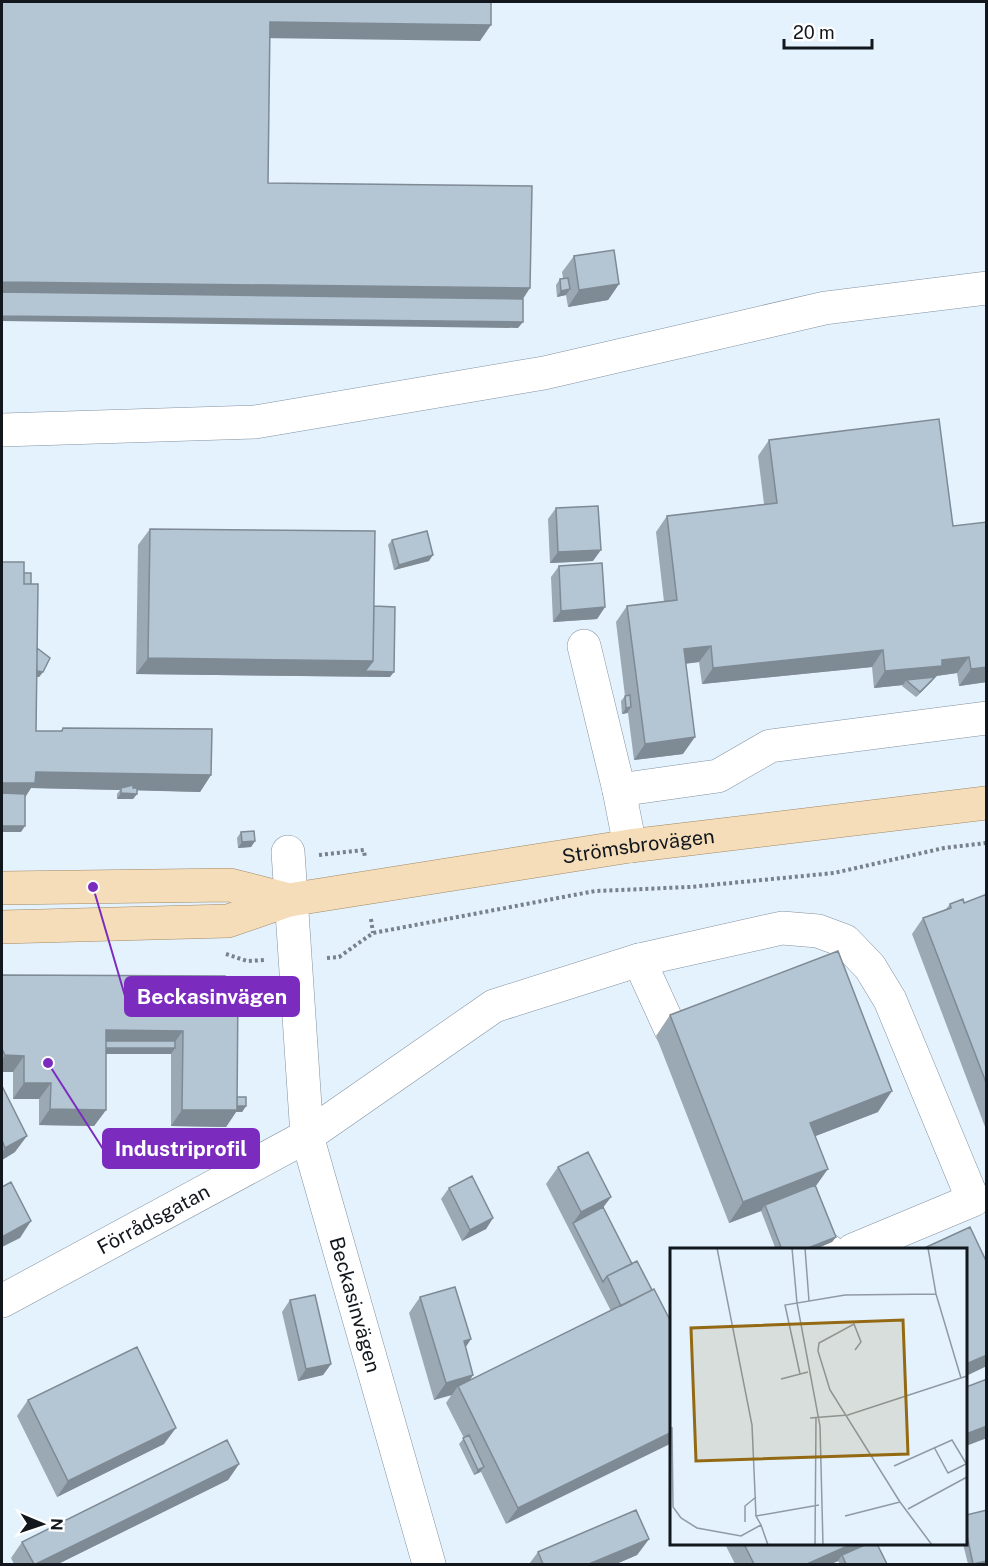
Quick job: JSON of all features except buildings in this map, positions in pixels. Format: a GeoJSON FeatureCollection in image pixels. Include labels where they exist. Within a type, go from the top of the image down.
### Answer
{"type":"FeatureCollection","features":[{"type":"Feature","properties":{"kind":"main road","name":"Strömsbrovägen"},"geometry":{"type":"LineString","coordinates":[[2,927],[228,921],[290,900],[630,846],[987,803]]}},
{"type":"Feature","properties":{"kind":"main road","name":"Strömsbrovägen"},"geometry":{"type":"LineString","coordinates":[[2,888],[230,885],[290,900]]}},
{"type":"Feature","properties":{"kind":"street"},"geometry":{"type":"LineString","coordinates":[[2,430],[255,422],[544,373],[825,308],[987,288]]}},
{"type":"Feature","properties":{"kind":"street"},"geometry":{"type":"LineString","coordinates":[[584,646],[619,790],[630,846]]}},
{"type":"Feature","properties":{"kind":"street"},"geometry":{"type":"LineString","coordinates":[[619,790],[718,776],[770,746],[987,718]]}},
{"type":"Feature","properties":{"kind":"street","name":"Beckasinvägen"},"geometry":{"type":"LineString","coordinates":[[288,852],[293,959],[307,1136],[429,1564]]}},
{"type":"Feature","properties":{"kind":"street","name":"Förrådsgatan"},"geometry":{"type":"LineString","coordinates":[[2,1301],[307,1136],[494,1006],[639,960],[782,928],[818,931],[845,941],[870,967],[890,1000],[973,1200],[858,1248]]}},
{"type":"Feature","properties":{"kind":"street"},"geometry":{"type":"LineString","coordinates":[[639,960],[671,1030]]}},
{"type":"Feature","properties":{"kind":"street"},"geometry":{"type":"LineString","coordinates":[[785,1201],[802,1234],[825,1248]]}},
{"type":"Feature","properties":{"kind":"path"},"geometry":{"type":"LineString","coordinates":[[216,954],[227,954],[247,962],[339,957],[372,933],[595,891],[690,887],[834,873],[944,848],[987,843]]}},
{"type":"Feature","properties":{"kind":"place","name":"Beckasinvägen"},"geometry":{"type":"Point","coordinates":[93,887]}},
{"type":"Feature","properties":{"kind":"place","name":"Industriprofil"},"geometry":{"type":"Point","coordinates":[48,1063]}}]}
